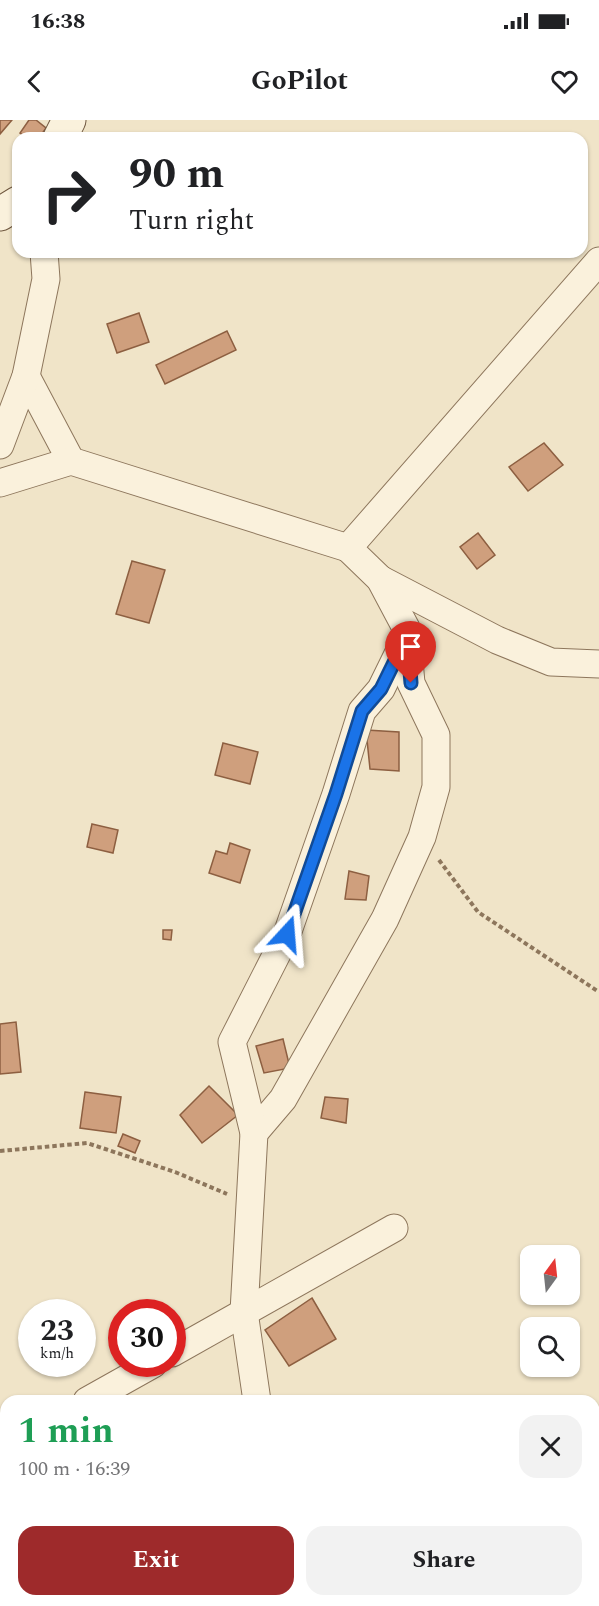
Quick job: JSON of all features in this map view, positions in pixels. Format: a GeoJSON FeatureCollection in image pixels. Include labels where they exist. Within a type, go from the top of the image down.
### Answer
{"type":"FeatureCollection","features":[{"type":"Feature","properties":{"kind":"street"},"geometry":{"type":"LineString","coordinates":[[0,445],[26,376],[46,279],[44,258]]}},
{"type":"Feature","properties":{"kind":"street"},"geometry":{"type":"LineString","coordinates":[[348,548],[599,261]]}},
{"type":"Feature","properties":{"kind":"street"},"geometry":{"type":"LineString","coordinates":[[26,376],[70,460]]}},
{"type":"Feature","properties":{"kind":"street"},"geometry":{"type":"LineString","coordinates":[[0,483],[70,460],[348,548],[380,579],[497,640],[551,662],[599,664]]}},
{"type":"Feature","properties":{"kind":"street"},"geometry":{"type":"LineString","coordinates":[[254,1132],[283,1099],[386,919],[422,837],[436,787],[436,735],[411,683],[406,628],[380,579]]}},
{"type":"Feature","properties":{"kind":"street"},"geometry":{"type":"LineString","coordinates":[[256,1395],[244,1312],[254,1132],[232,1042],[287,934],[336,794],[362,711],[381,689],[407,636]]}},
{"type":"Feature","properties":{"kind":"street"},"geometry":{"type":"LineString","coordinates":[[186,1345],[394,1228]]}},
{"type":"Feature","properties":{"kind":"street"},"geometry":{"type":"LineString","coordinates":[[98,1395],[130,1377]]}},
{"type":"Feature","properties":{"kind":"path"},"geometry":{"type":"LineString","coordinates":[[422,837],[478,912],[599,992]]}},
{"type":"Feature","properties":{"kind":"path"},"geometry":{"type":"LineString","coordinates":[[0,1150],[87,1143],[175,1172],[250,1204]]}},
{"type":"Feature","properties":{"kind":"building"},"geometry":{"type":"Polygon","coordinates":[[[0,120],[12,120],[0,134],[0,120]]]}},
{"type":"Feature","properties":{"kind":"building"},"geometry":{"type":"Polygon","coordinates":[[[29,120],[36,120],[46,128],[43,132],[21,132],[29,120]]]}},
{"type":"Feature","properties":{"kind":"building"},"geometry":{"type":"Polygon","coordinates":[[[139,313],[149,342],[117,353],[107,324],[139,313]]]}},
{"type":"Feature","properties":{"kind":"building"},"geometry":{"type":"Polygon","coordinates":[[[227,331],[236,350],[165,384],[156,365],[227,331]]]}},
{"type":"Feature","properties":{"kind":"building"},"geometry":{"type":"Polygon","coordinates":[[[544,443],[563,465],[528,491],[509,467],[544,443]]]}},
{"type":"Feature","properties":{"kind":"building"},"geometry":{"type":"Polygon","coordinates":[[[478,533],[495,555],[477,569],[460,547],[478,533]]]}},
{"type":"Feature","properties":{"kind":"building"},"geometry":{"type":"Polygon","coordinates":[[[132,561],[165,570],[149,623],[116,614],[132,561]]]}},
{"type":"Feature","properties":{"kind":"building"},"geometry":{"type":"Polygon","coordinates":[[[366,730],[399,732],[399,771],[370,769],[366,730]]]}},
{"type":"Feature","properties":{"kind":"building"},"geometry":{"type":"Polygon","coordinates":[[[223,743],[258,752],[250,784],[215,775],[223,743]]]}},
{"type":"Feature","properties":{"kind":"building"},"geometry":{"type":"Polygon","coordinates":[[[92,824],[118,830],[113,853],[87,847],[92,824]]]}},
{"type":"Feature","properties":{"kind":"building"},"geometry":{"type":"Polygon","coordinates":[[[230,843],[250,850],[240,883],[209,873],[216,851],[227,854],[230,843]]]}},
{"type":"Feature","properties":{"kind":"building"},"geometry":{"type":"Polygon","coordinates":[[[349,871],[369,876],[366,900],[345,899],[349,871]]]}},
{"type":"Feature","properties":{"kind":"building"},"geometry":{"type":"Polygon","coordinates":[[[163,930],[172,930],[171,940],[163,939],[163,930]]]}},
{"type":"Feature","properties":{"kind":"building"},"geometry":{"type":"Polygon","coordinates":[[[16,1022],[21,1072],[0,1074],[0,1024],[16,1022]]]}},
{"type":"Feature","properties":{"kind":"building"},"geometry":{"type":"Polygon","coordinates":[[[283,1039],[290,1068],[264,1073],[256,1046],[283,1039]]]}},
{"type":"Feature","properties":{"kind":"building"},"geometry":{"type":"Polygon","coordinates":[[[209,1086],[238,1115],[202,1143],[180,1115],[209,1086]]]}},
{"type":"Feature","properties":{"kind":"building"},"geometry":{"type":"Polygon","coordinates":[[[85,1092],[121,1097],[116,1133],[80,1128],[85,1092]]]}},
{"type":"Feature","properties":{"kind":"building"},"geometry":{"type":"Polygon","coordinates":[[[325,1097],[348,1099],[346,1123],[321,1118],[325,1097]]]}},
{"type":"Feature","properties":{"kind":"building"},"geometry":{"type":"Polygon","coordinates":[[[123,1134],[140,1141],[135,1153],[118,1146],[123,1134]]]}},
{"type":"Feature","properties":{"kind":"building"},"geometry":{"type":"Polygon","coordinates":[[[312,1298],[336,1339],[289,1366],[265,1330],[312,1298]]]}},
{"type":"Feature","properties":{"kind":"route"},"geometry":{"type":"LineString","coordinates":[[287,934],[336,794],[362,711],[381,689],[407,636],[411,683]]}}]}
